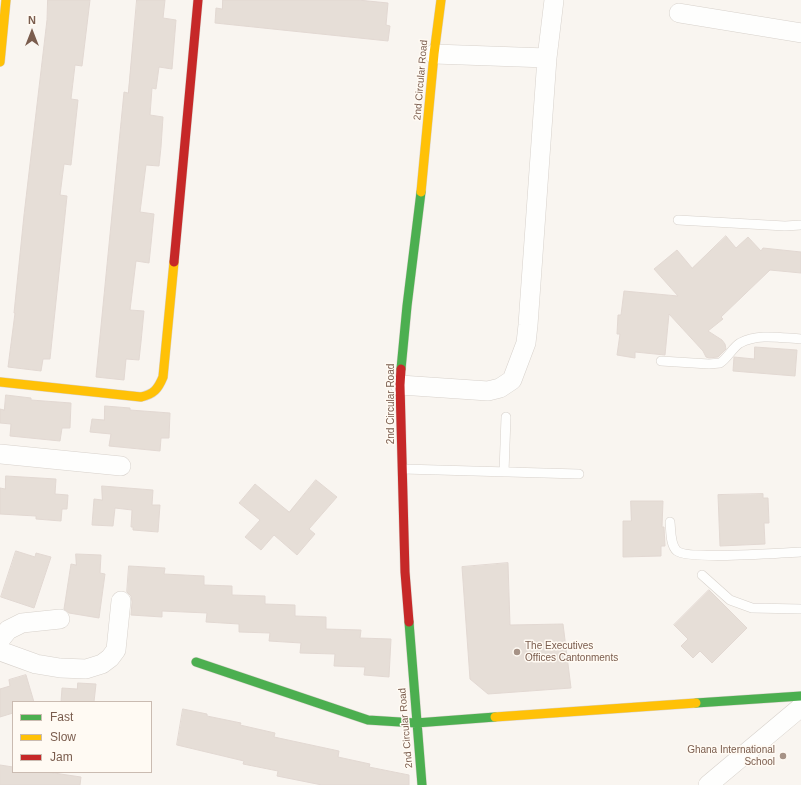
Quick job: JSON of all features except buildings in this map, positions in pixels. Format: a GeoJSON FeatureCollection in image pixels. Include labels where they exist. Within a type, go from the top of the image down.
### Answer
{"type":"FeatureCollection","features":[{"type":"Feature","properties":{"kind":"street"},"geometry":{"type":"LineString","coordinates":[[0,62],[6,0]]}},
{"type":"Feature","properties":{"kind":"street"},"geometry":{"type":"LineString","coordinates":[[0,382],[141,397],[152,395],[158,389],[163,377],[198,0]]}},
{"type":"Feature","properties":{"kind":"street","name":"2nd Circular Road"},"geometry":{"type":"LineString","coordinates":[[422,785],[405,572],[400,385],[407,306],[423,179],[434,54],[441,0]]}},
{"type":"Feature","properties":{"kind":"street"},"geometry":{"type":"LineString","coordinates":[[400,385],[488,391],[500,388],[512,380],[526,343],[528,325],[547,58],[554,0]]}},
{"type":"Feature","properties":{"kind":"street"},"geometry":{"type":"LineString","coordinates":[[679,13],[801,33]]}},
{"type":"Feature","properties":{"kind":"street"},"geometry":{"type":"LineString","coordinates":[[434,54],[547,58]]}},
{"type":"Feature","properties":{"kind":"street"},"geometry":{"type":"LineString","coordinates":[[0,454],[121,466]]}},
{"type":"Feature","properties":{"kind":"street"},"geometry":{"type":"LineString","coordinates":[[0,652],[36,664],[60,668],[86,669],[102,664],[110,658],[116,650],[121,601]]}},
{"type":"Feature","properties":{"kind":"street"},"geometry":{"type":"LineString","coordinates":[[0,640],[8,630],[22,623],[60,619]]}},
{"type":"Feature","properties":{"kind":"street"},"geometry":{"type":"LineString","coordinates":[[196,662],[368,720],[391,722],[416,723],[801,696]]}},
{"type":"Feature","properties":{"kind":"street"},"geometry":{"type":"LineString","coordinates":[[708,785],[801,707]]}},
{"type":"Feature","properties":{"kind":"lane"},"geometry":{"type":"LineString","coordinates":[[678,220],[785,226],[801,225]]}},
{"type":"Feature","properties":{"kind":"lane"},"geometry":{"type":"LineString","coordinates":[[661,360],[709,364],[720,363],[739,344],[747,340],[766,336],[801,339]]}},
{"type":"Feature","properties":{"kind":"lane"},"geometry":{"type":"LineString","coordinates":[[504,472],[506,417]]}},
{"type":"Feature","properties":{"kind":"lane"},"geometry":{"type":"LineString","coordinates":[[402,469],[579,474]]}},
{"type":"Feature","properties":{"kind":"lane"},"geometry":{"type":"LineString","coordinates":[[670,522],[673,546],[681,553],[700,556],[801,552]]}},
{"type":"Feature","properties":{"kind":"lane"},"geometry":{"type":"LineString","coordinates":[[702,575],[730,600],[752,608],[801,609]]}},
{"type":"Feature","properties":{"kind":"traffic: fast"},"geometry":{"type":"LineString","coordinates":[[401,369],[421,192]]}},
{"type":"Feature","properties":{"kind":"traffic: fast"},"geometry":{"type":"LineString","coordinates":[[409,622],[422,785]]}},
{"type":"Feature","properties":{"kind":"traffic: fast"},"geometry":{"type":"LineString","coordinates":[[196,662],[368,720],[416,723],[495,717]]}},
{"type":"Feature","properties":{"kind":"traffic: fast"},"geometry":{"type":"LineString","coordinates":[[696,703],[801,696]]}},
{"type":"Feature","properties":{"kind":"traffic: slow"},"geometry":{"type":"LineString","coordinates":[[0,62],[6,0]]}},
{"type":"Feature","properties":{"kind":"traffic: slow"},"geometry":{"type":"LineString","coordinates":[[421,192],[434,54],[441,0]]}},
{"type":"Feature","properties":{"kind":"traffic: slow"},"geometry":{"type":"LineString","coordinates":[[0,382],[141,397],[152,393],[157,388],[163,377],[174,262]]}},
{"type":"Feature","properties":{"kind":"traffic: slow"},"geometry":{"type":"LineString","coordinates":[[495,717],[696,703]]}},
{"type":"Feature","properties":{"kind":"traffic: jam"},"geometry":{"type":"LineString","coordinates":[[174,262],[198,0]]}},
{"type":"Feature","properties":{"kind":"traffic: jam"},"geometry":{"type":"LineString","coordinates":[[401,369],[400,385],[405,572],[409,622]]}},
{"type":"Feature","properties":{"kind":"place","name":"The Executives Offices Cantonments"},"geometry":{"type":"Point","coordinates":[517,652]}},
{"type":"Feature","properties":{"kind":"place","name":"Ghana International School"},"geometry":{"type":"Point","coordinates":[783,756]}}]}
